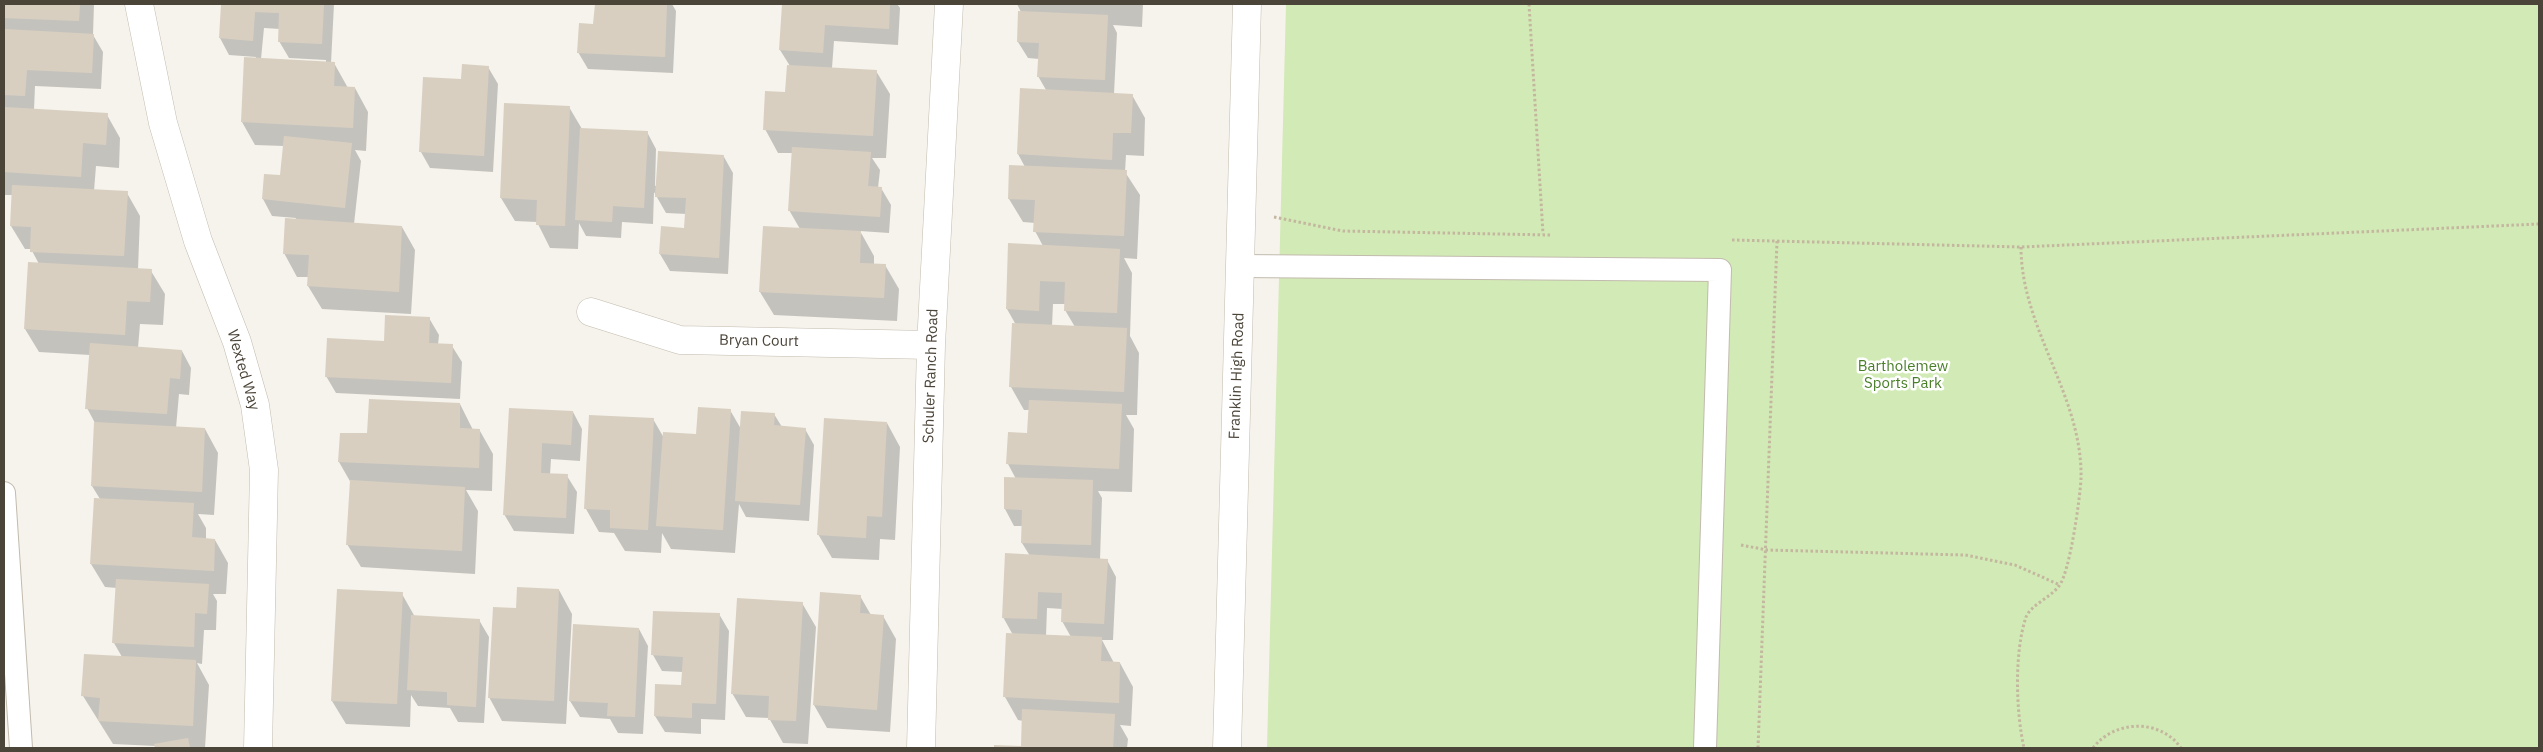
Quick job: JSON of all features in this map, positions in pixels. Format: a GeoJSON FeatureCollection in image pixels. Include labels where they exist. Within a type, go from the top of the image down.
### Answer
{"type":"FeatureCollection","features":[{"type":"Feature","properties":{"kind":"street","name":"Wexted Way"},"geometry":{"type":"LineString","coordinates":[[139,4],[166,132],[198,241],[237,342],[255,405],[264,470],[258,748]]}},
{"type":"Feature","properties":{"kind":"street","name":"Schuler Ranch Road"},"geometry":{"type":"LineString","coordinates":[[921,748],[931,345],[949,4]]}},
{"type":"Feature","properties":{"kind":"street","name":"Franklin High Road"},"geometry":{"type":"LineString","coordinates":[[1227,748],[1247,4]]}},
{"type":"Feature","properties":{"kind":"street","name":"Bryan Court"},"geometry":{"type":"LineString","coordinates":[[591,312],[680,340],[931,345]]}},
{"type":"Feature","properties":{"kind":"lane"},"geometry":{"type":"LineString","coordinates":[[1240,266],[1720,270],[1705,748]]}},
{"type":"Feature","properties":{"kind":"lane"},"geometry":{"type":"LineString","coordinates":[[4,493],[21,748]]}},
{"type":"Feature","properties":{"kind":"path"},"geometry":{"type":"LineString","coordinates":[[1529,4],[1543,234]]}},
{"type":"Feature","properties":{"kind":"path"},"geometry":{"type":"LineString","coordinates":[[1241,210],[1343,231],[1552,235]]}},
{"type":"Feature","properties":{"kind":"path"},"geometry":{"type":"LineString","coordinates":[[1728,240],[2021,247],[2539,224]]}},
{"type":"Feature","properties":{"kind":"path"},"geometry":{"type":"LineString","coordinates":[[1758,748],[1777,241]]}},
{"type":"Feature","properties":{"kind":"path"},"geometry":{"type":"LineString","coordinates":[[2021,247],[2021,269],[2030,309],[2074,420],[2081,478],[2074,538],[2060,585],[2027,615],[2018,666],[2019,727],[2024,748]]}},
{"type":"Feature","properties":{"kind":"path"},"geometry":{"type":"LineString","coordinates":[[1711,540],[1766,550],[1965,556],[2015,565],[2060,585]]}},
{"type":"Feature","properties":{"kind":"path"},"geometry":{"type":"LineString","coordinates":[[2093,748],[2105,734],[2121,727],[2139,726],[2154,727],[2170,737],[2181,748]]}},
{"type":"Feature","properties":{"kind":"green space","name":"Bartholemew Sports Park"},"geometry":{"type":"Polygon","coordinates":[[[1286,4],[2539,4],[2539,748],[1267,748],[1286,4]]]}},
{"type":"Feature","properties":{"kind":"building"},"geometry":{"type":"Polygon","coordinates":[[[4,4],[80,4],[79,21],[4,18],[4,4]]]}},
{"type":"Feature","properties":{"kind":"building"},"geometry":{"type":"Polygon","coordinates":[[[221,4],[324,4],[322,44],[278,42],[279,13],[255,12],[253,41],[219,38],[221,4]]]}},
{"type":"Feature","properties":{"kind":"building"},"geometry":{"type":"Polygon","coordinates":[[[595,4],[667,4],[665,57],[577,53],[579,23],[593,24],[595,4]]]}},
{"type":"Feature","properties":{"kind":"building"},"geometry":{"type":"Polygon","coordinates":[[[782,4],[890,4],[889,29],[825,25],[823,53],[779,50],[782,4]]]}},
{"type":"Feature","properties":{"kind":"building"},"geometry":{"type":"Polygon","coordinates":[[[1018,11],[1108,15],[1105,80],[1037,77],[1039,43],[1017,42],[1018,11]]]}},
{"type":"Feature","properties":{"kind":"building"},"geometry":{"type":"Polygon","coordinates":[[[4,29],[94,34],[92,73],[27,70],[25,96],[4,95],[4,29]]]}},
{"type":"Feature","properties":{"kind":"building"},"geometry":{"type":"Polygon","coordinates":[[[244,57],[335,62],[334,86],[355,87],[353,128],[241,122],[244,57]]]}},
{"type":"Feature","properties":{"kind":"building"},"geometry":{"type":"Polygon","coordinates":[[[462,64],[489,66],[484,156],[419,152],[423,77],[461,79],[462,64]]]}},
{"type":"Feature","properties":{"kind":"building"},"geometry":{"type":"Polygon","coordinates":[[[787,65],[877,70],[873,136],[763,130],[765,91],[785,92],[787,65]]]}},
{"type":"Feature","properties":{"kind":"building"},"geometry":{"type":"Polygon","coordinates":[[[1020,88],[1133,94],[1131,133],[1113,133],[1112,160],[1017,154],[1020,88]]]}},
{"type":"Feature","properties":{"kind":"building"},"geometry":{"type":"Polygon","coordinates":[[[504,103],[570,106],[565,226],[536,225],[537,200],[500,198],[504,103]]]}},
{"type":"Feature","properties":{"kind":"building"},"geometry":{"type":"Polygon","coordinates":[[[4,107],[108,113],[106,145],[83,143],[81,177],[4,172],[4,107]]]}},
{"type":"Feature","properties":{"kind":"building"},"geometry":{"type":"Polygon","coordinates":[[[580,128],[648,131],[644,208],[613,206],[612,222],[575,220],[580,128]]]}},
{"type":"Feature","properties":{"kind":"building"},"geometry":{"type":"Polygon","coordinates":[[[284,136],[352,143],[345,208],[262,199],[264,174],[280,175],[284,136]]]}},
{"type":"Feature","properties":{"kind":"building"},"geometry":{"type":"Polygon","coordinates":[[[792,147],[871,152],[868,186],[882,187],[880,217],[788,211],[792,147]]]}},
{"type":"Feature","properties":{"kind":"building"},"geometry":{"type":"Polygon","coordinates":[[[658,151],[724,155],[719,258],[659,254],[661,226],[684,228],[686,198],[655,197],[658,151]]]}},
{"type":"Feature","properties":{"kind":"building"},"geometry":{"type":"Polygon","coordinates":[[[1009,165],[1127,170],[1124,236],[1033,232],[1035,200],[1008,199],[1009,165]]]}},
{"type":"Feature","properties":{"kind":"building"},"geometry":{"type":"Polygon","coordinates":[[[12,185],[128,191],[124,256],[30,252],[31,227],[10,226],[12,185]]]}},
{"type":"Feature","properties":{"kind":"building"},"geometry":{"type":"Polygon","coordinates":[[[285,218],[402,226],[399,292],[307,286],[309,255],[283,254],[285,218]]]}},
{"type":"Feature","properties":{"kind":"building"},"geometry":{"type":"Polygon","coordinates":[[[763,226],[861,231],[860,263],[886,264],[884,298],[759,292],[763,226]]]}},
{"type":"Feature","properties":{"kind":"building"},"geometry":{"type":"Polygon","coordinates":[[[1008,243],[1120,249],[1117,313],[1064,311],[1065,282],[1040,281],[1039,311],[1006,309],[1008,243]]]}},
{"type":"Feature","properties":{"kind":"building"},"geometry":{"type":"Polygon","coordinates":[[[28,262],[152,269],[150,302],[127,301],[125,335],[24,329],[28,262]]]}},
{"type":"Feature","properties":{"kind":"building"},"geometry":{"type":"Polygon","coordinates":[[[385,315],[430,317],[429,343],[453,344],[451,383],[325,377],[327,338],[384,341],[385,315]]]}},
{"type":"Feature","properties":{"kind":"building"},"geometry":{"type":"Polygon","coordinates":[[[1012,323],[1127,328],[1124,392],[1009,387],[1012,323]]]}},
{"type":"Feature","properties":{"kind":"building"},"geometry":{"type":"Polygon","coordinates":[[[90,343],[182,350],[180,379],[170,378],[167,414],[85,409],[90,343]]]}},
{"type":"Feature","properties":{"kind":"building"},"geometry":{"type":"Polygon","coordinates":[[[369,399],[460,403],[460,428],[480,429],[479,468],[338,462],[340,433],[367,433],[369,399]]]}},
{"type":"Feature","properties":{"kind":"building"},"geometry":{"type":"Polygon","coordinates":[[[1029,400],[1122,404],[1119,469],[1006,464],[1008,432],[1027,433],[1029,400]]]}},
{"type":"Feature","properties":{"kind":"building"},"geometry":{"type":"Polygon","coordinates":[[[698,407],[731,409],[723,530],[656,526],[663,432],[696,434],[698,407]]]}},
{"type":"Feature","properties":{"kind":"building"},"geometry":{"type":"Polygon","coordinates":[[[509,408],[573,411],[571,445],[542,443],[541,473],[568,474],[566,518],[503,515],[509,408]]]}},
{"type":"Feature","properties":{"kind":"building"},"geometry":{"type":"Polygon","coordinates":[[[741,411],[775,413],[774,425],[806,428],[800,505],[735,501],[741,411]]]}},
{"type":"Feature","properties":{"kind":"building"},"geometry":{"type":"Polygon","coordinates":[[[589,415],[654,418],[648,530],[610,528],[610,510],[584,509],[589,415]]]}},
{"type":"Feature","properties":{"kind":"building"},"geometry":{"type":"Polygon","coordinates":[[[824,418],[887,422],[882,517],[867,516],[866,538],[817,535],[824,418]]]}},
{"type":"Feature","properties":{"kind":"building"},"geometry":{"type":"Polygon","coordinates":[[[94,422],[205,428],[202,492],[91,486],[94,422]]]}},
{"type":"Feature","properties":{"kind":"building"},"geometry":{"type":"Polygon","coordinates":[[[1004,477],[1093,480],[1091,545],[1021,543],[1022,510],[1004,509],[1004,477]]]}},
{"type":"Feature","properties":{"kind":"building"},"geometry":{"type":"Polygon","coordinates":[[[350,480],[465,487],[462,551],[346,545],[350,480]]]}},
{"type":"Feature","properties":{"kind":"building"},"geometry":{"type":"Polygon","coordinates":[[[94,498],[194,503],[192,537],[215,539],[214,571],[90,564],[94,498]]]}},
{"type":"Feature","properties":{"kind":"building"},"geometry":{"type":"Polygon","coordinates":[[[1005,553],[1108,559],[1104,624],[1061,622],[1062,593],[1038,592],[1037,619],[1002,618],[1005,553]]]}},
{"type":"Feature","properties":{"kind":"building"},"geometry":{"type":"Polygon","coordinates":[[[116,579],[209,584],[207,614],[195,613],[194,647],[112,643],[116,579]]]}},
{"type":"Feature","properties":{"kind":"building"},"geometry":{"type":"Polygon","coordinates":[[[517,587],[559,589],[554,701],[488,698],[493,607],[516,608],[517,587]]]}},
{"type":"Feature","properties":{"kind":"building"},"geometry":{"type":"Polygon","coordinates":[[[337,589],[403,592],[397,704],[331,701],[337,589]]]}},
{"type":"Feature","properties":{"kind":"building"},"geometry":{"type":"Polygon","coordinates":[[[820,592],[861,595],[860,613],[884,615],[877,710],[813,705],[820,592]]]}},
{"type":"Feature","properties":{"kind":"building"},"geometry":{"type":"Polygon","coordinates":[[[737,598],[803,602],[796,721],[768,720],[769,696],[731,694],[737,598]]]}},
{"type":"Feature","properties":{"kind":"building"},"geometry":{"type":"Polygon","coordinates":[[[653,611],[720,613],[716,704],[692,703],[692,718],[654,716],[655,684],[681,685],[683,657],[651,655],[653,611]]]}},
{"type":"Feature","properties":{"kind":"building"},"geometry":{"type":"Polygon","coordinates":[[[411,615],[480,619],[476,707],[447,705],[447,692],[407,690],[411,615]]]}},
{"type":"Feature","properties":{"kind":"building"},"geometry":{"type":"Polygon","coordinates":[[[573,624],[639,628],[635,717],[607,716],[608,703],[569,701],[573,624]]]}},
{"type":"Feature","properties":{"kind":"building"},"geometry":{"type":"Polygon","coordinates":[[[1006,633],[1102,637],[1101,661],[1120,662],[1119,703],[1003,697],[1006,633]]]}},
{"type":"Feature","properties":{"kind":"building"},"geometry":{"type":"Polygon","coordinates":[[[84,654],[196,660],[193,726],[98,721],[100,698],[81,696],[84,654]]]}},
{"type":"Feature","properties":{"kind":"building"},"geometry":{"type":"Polygon","coordinates":[[[1022,709],[1115,714],[1113,748],[994,748],[994,745],[1021,746],[1022,709]]]}},
{"type":"Feature","properties":{"kind":"building"},"geometry":{"type":"Polygon","coordinates":[[[188,738],[190,748],[155,748],[154,744],[188,738]]]}}]}
